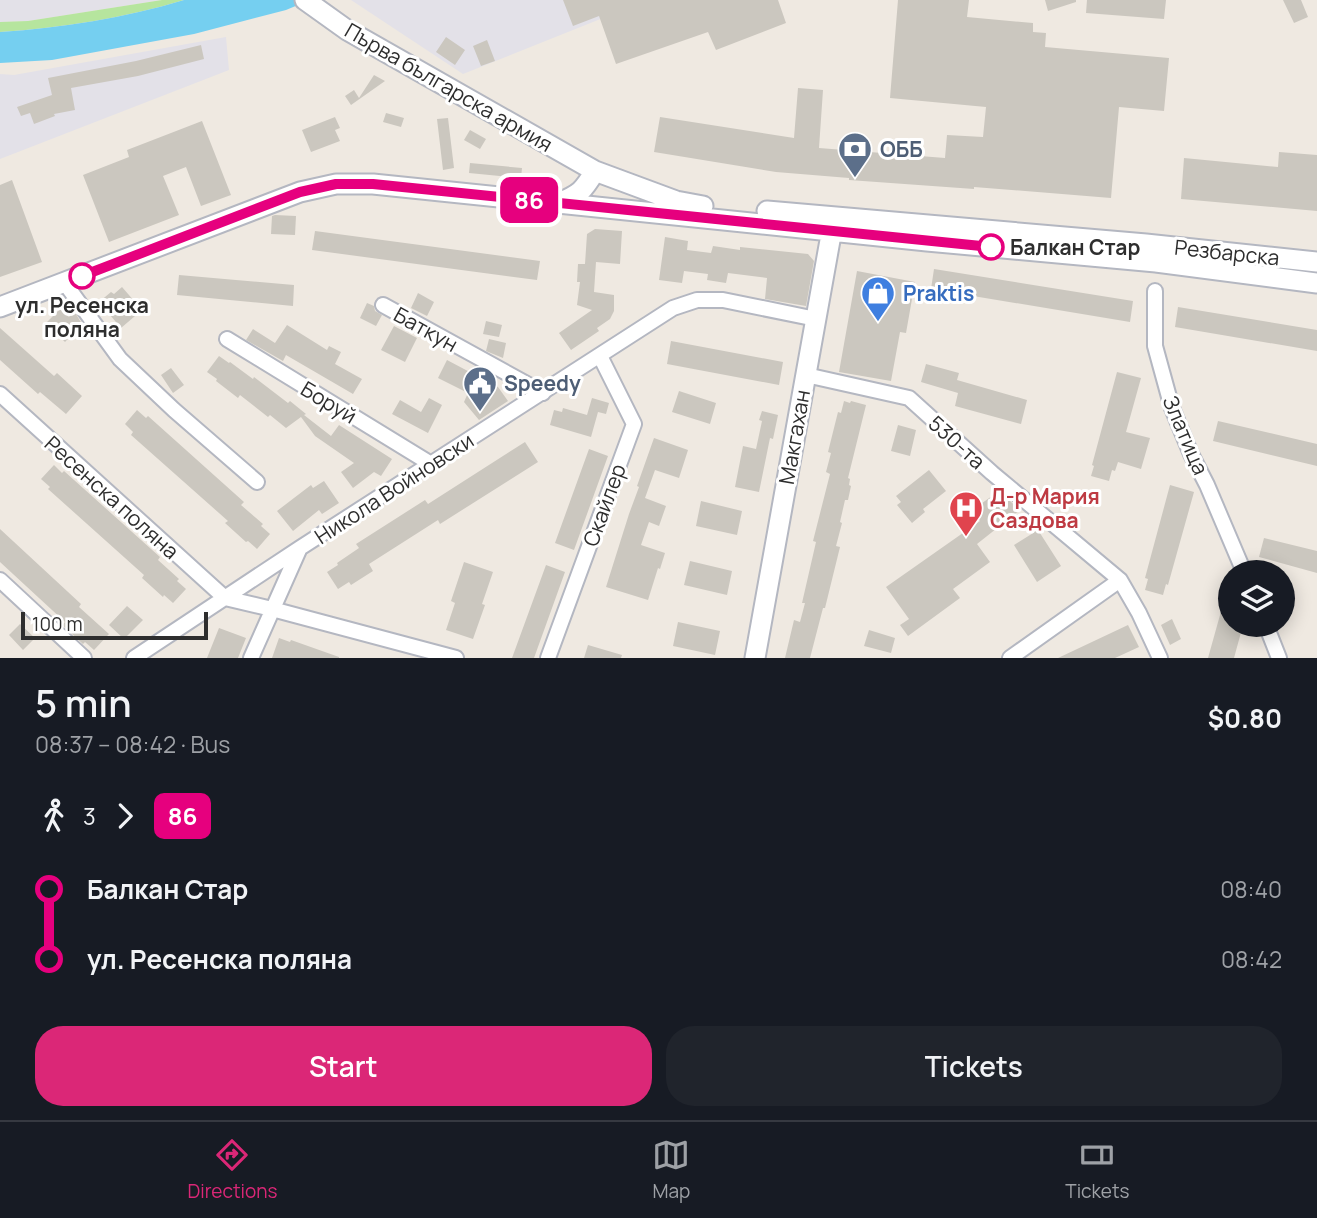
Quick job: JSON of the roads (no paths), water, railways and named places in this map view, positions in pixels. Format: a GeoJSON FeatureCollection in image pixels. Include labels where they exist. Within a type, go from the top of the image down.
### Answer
{"type":"FeatureCollection","features":[{"type":"Feature","properties":{"kind":"street","name":"Първа българска армия"},"geometry":{"type":"LineString","coordinates":[[309,3],[347,30],[595,171]]}},
{"type":"Feature","properties":{"kind":"street"},"geometry":{"type":"LineString","coordinates":[[559,203],[586,187],[595,171]]}},
{"type":"Feature","properties":{"kind":"street","name":"Резбарска"},"geometry":{"type":"LineString","coordinates":[[595,171],[624,197],[663,213]]}},
{"type":"Feature","properties":{"kind":"street","name":"Резбарска"},"geometry":{"type":"LineString","coordinates":[[595,171],[676,201],[699,205],[1317,283]]}},
{"type":"Feature","properties":{"kind":"street","name":"Резбарска"},"geometry":{"type":"LineString","coordinates":[[0,307],[300,192],[336,184],[373,184],[663,213],[1146,243],[1317,262]]}},
{"type":"Feature","properties":{"kind":"street","name":"Макгахан"},"geometry":{"type":"LineString","coordinates":[[755,658],[833,224]]}},
{"type":"Feature","properties":{"kind":"street"},"geometry":{"type":"LineString","coordinates":[[64,282],[120,359],[257,482]]}},
{"type":"Feature","properties":{"kind":"street","name":"Златица"},"geometry":{"type":"LineString","coordinates":[[1155,291],[1156,346],[1172,408],[1239,560]]}},
{"type":"Feature","properties":{"kind":"street","name":"Никола Войновски"},"geometry":{"type":"LineString","coordinates":[[134,658],[673,308],[697,300],[723,300],[816,319]]}},
{"type":"Feature","properties":{"kind":"street","name":"Баткун"},"geometry":{"type":"LineString","coordinates":[[383,305],[543,393]]}},
{"type":"Feature","properties":{"kind":"street","name":"Боруй"},"geometry":{"type":"LineString","coordinates":[[226,340],[431,464]]}},
{"type":"Feature","properties":{"kind":"street","name":"Скайлер"},"geometry":{"type":"LineString","coordinates":[[548,658],[634,424],[600,356]]}},
{"type":"Feature","properties":{"kind":"street","name":"530-та"},"geometry":{"type":"LineString","coordinates":[[806,375],[909,398],[992,473],[1120,580]]}},
{"type":"Feature","properties":{"kind":"street","name":"Ресенска поляна"},"geometry":{"type":"LineString","coordinates":[[0,394],[225,598]]}},
{"type":"Feature","properties":{"kind":"street"},"geometry":{"type":"LineString","coordinates":[[251,658],[300,548]]}},
{"type":"Feature","properties":{"kind":"street"},"geometry":{"type":"LineString","coordinates":[[0,580],[84,658]]}},
{"type":"Feature","properties":{"kind":"street"},"geometry":{"type":"LineString","coordinates":[[1016,656],[1120,580],[1160,658]]}},
{"type":"Feature","properties":{"kind":"street"},"geometry":{"type":"LineString","coordinates":[[225,598],[272,609],[410,652],[456,658]]}},
{"type":"Feature","properties":{"kind":"street"},"geometry":{"type":"LineString","coordinates":[[1271,637],[1279,658]]}},
{"type":"Feature","properties":{"kind":"water"},"geometry":{"type":"Polygon","coordinates":[[[184,0],[310,0],[286,10],[194,34],[52,60],[0,63],[0,32],[93,21],[184,0]]]}},
{"type":"Feature","properties":{"kind":"place","name":"ОББ"},"geometry":{"type":"Point","coordinates":[855,179]}},
{"type":"Feature","properties":{"kind":"place","name":"Балкан Стар"},"geometry":{"type":"Point","coordinates":[991,247]}},
{"type":"Feature","properties":{"kind":"place","name":"ул. Ресенска поляна"},"geometry":{"type":"Point","coordinates":[82,276]}},
{"type":"Feature","properties":{"kind":"place","name":"Praktis"},"geometry":{"type":"Point","coordinates":[878,323]}},
{"type":"Feature","properties":{"kind":"place","name":"Speedy"},"geometry":{"type":"Point","coordinates":[480,413]}},
{"type":"Feature","properties":{"kind":"place","name":"Д-р Мария Саздова"},"geometry":{"type":"Point","coordinates":[966,538]}}]}
